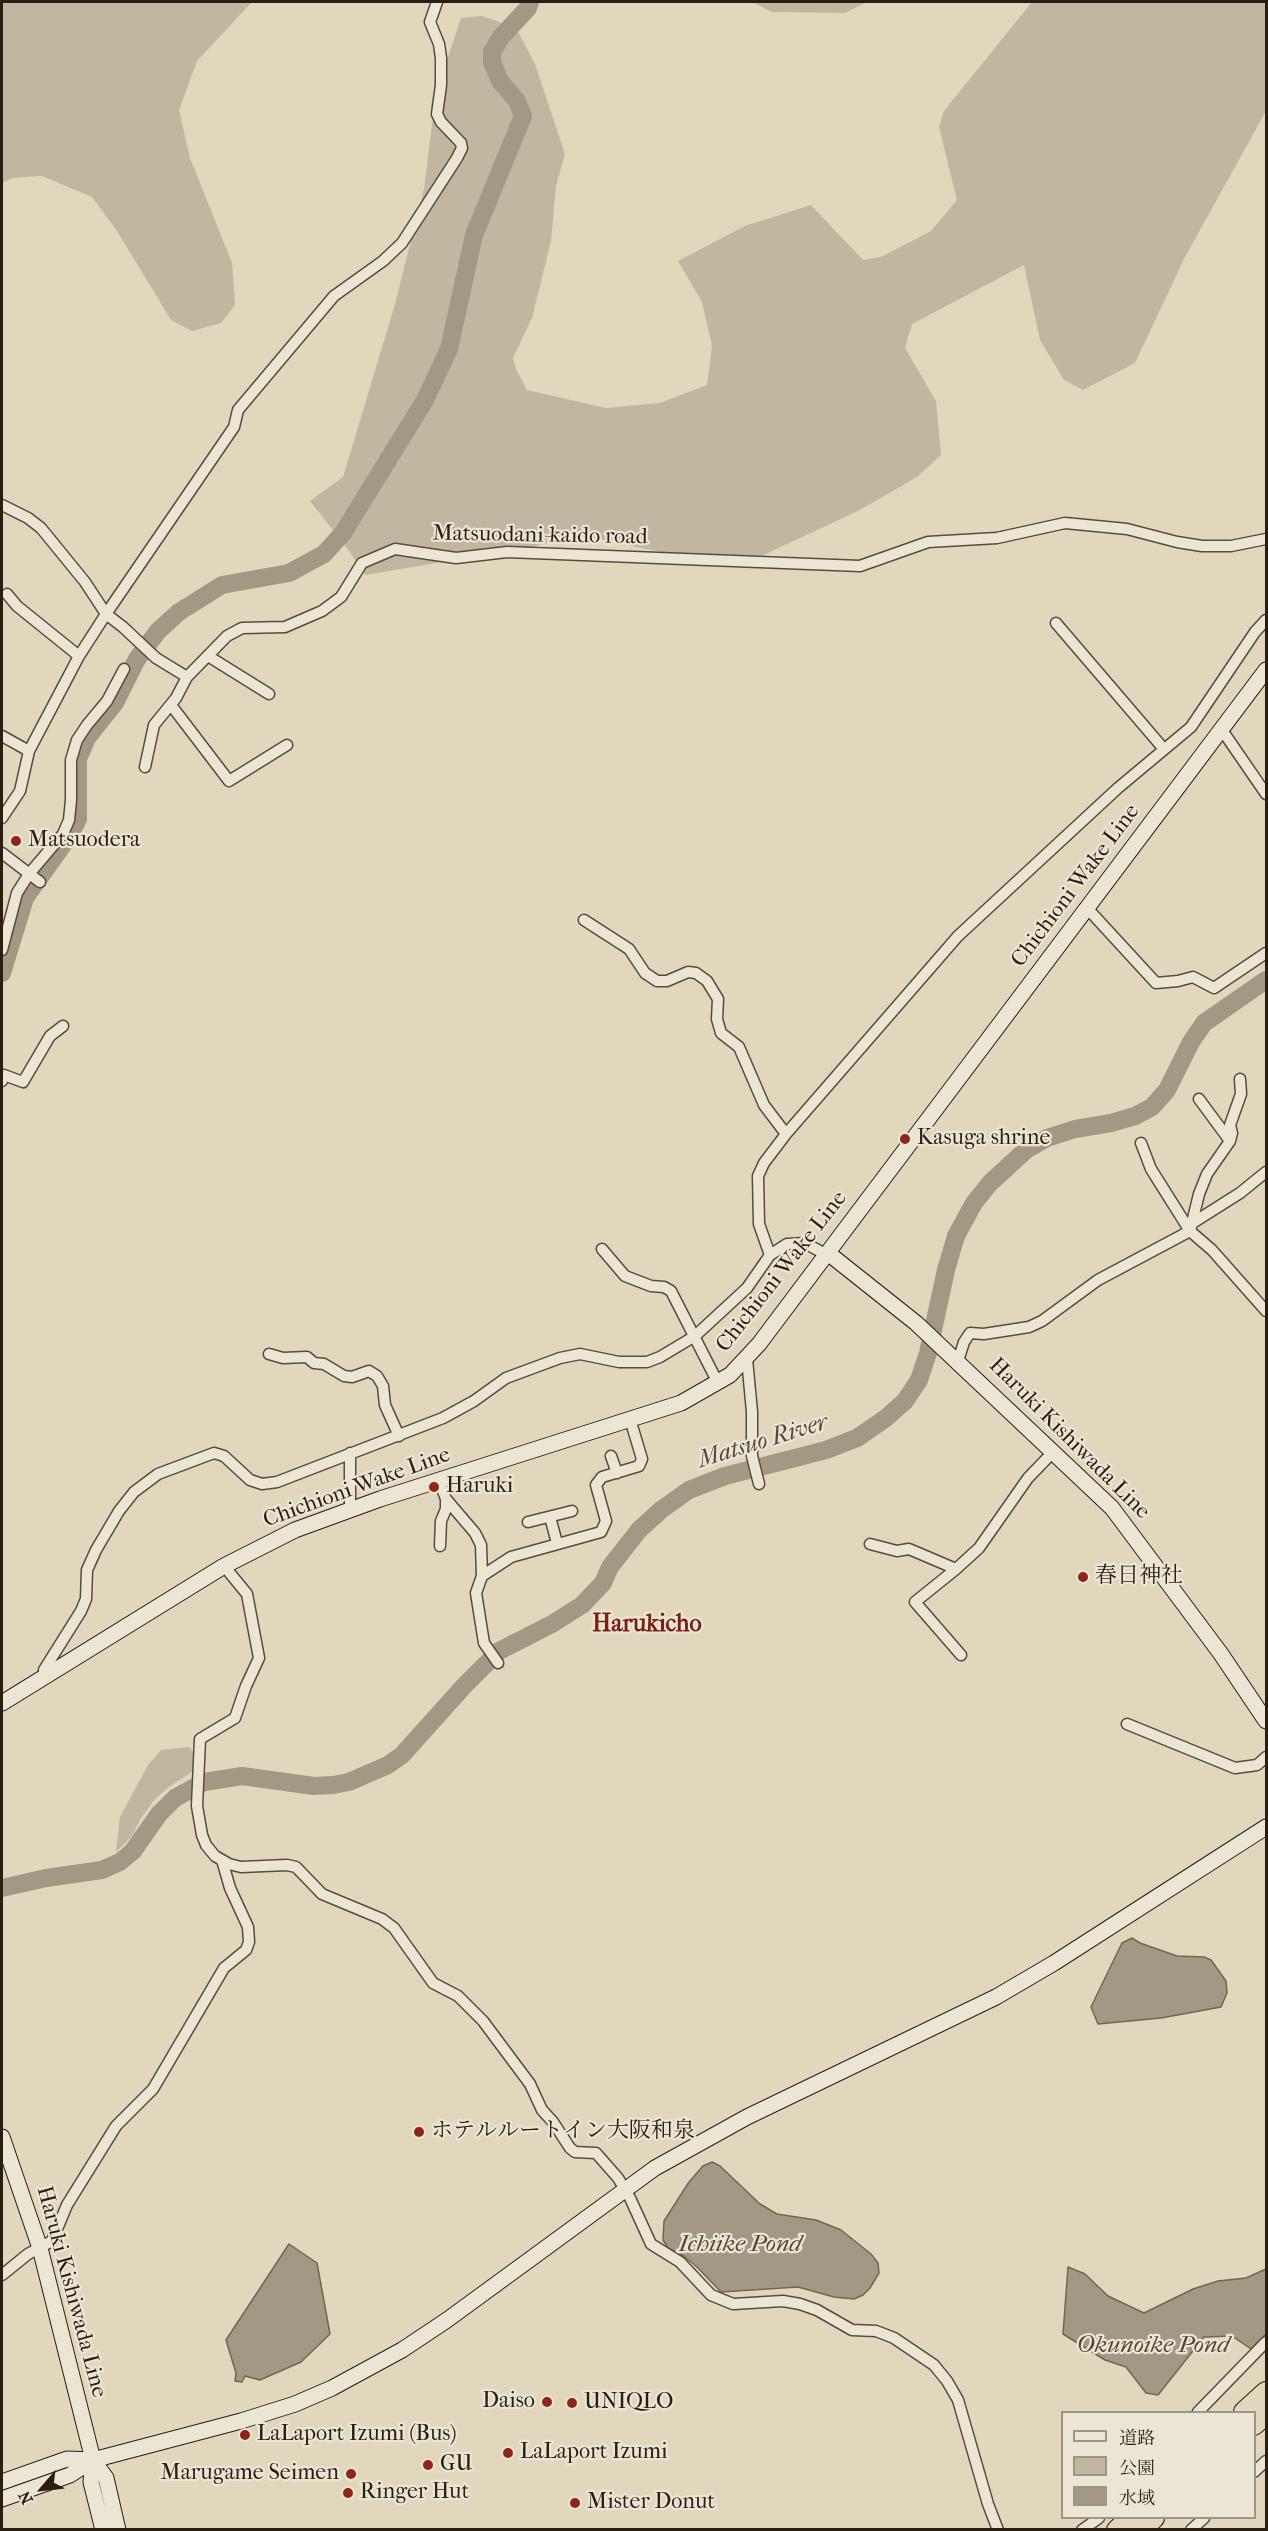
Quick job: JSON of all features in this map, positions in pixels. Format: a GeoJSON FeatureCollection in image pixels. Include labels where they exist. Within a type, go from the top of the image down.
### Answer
{"type":"FeatureCollection","features":[{"type":"Feature","properties":{"kind":"highway"},"geometry":{"type":"LineString","coordinates":[[1245,2411],[1266,2392]]}},
{"type":"Feature","properties":{"kind":"main road","name":"Chichioni Wake Line"},"geometry":{"type":"LineString","coordinates":[[2,1703],[224,1566],[295,1530],[350,1510],[681,1403],[718,1383],[747,1359],[1266,670]]}},
{"type":"Feature","properties":{"kind":"main road","name":"Haruki Kishiwada Line"},"geometry":{"type":"LineString","coordinates":[[825,1254],[833,1257],[916,1323],[1112,1508],[1139,1541],[1251,1696],[1266,1721]]}},
{"type":"Feature","properties":{"kind":"main road"},"geometry":{"type":"LineString","coordinates":[[2,2482],[67,2459],[93,2460],[241,2421],[296,2404],[332,2388],[402,2350],[438,2326],[655,2168],[747,2117],[942,2025],[996,1996],[1054,1963],[1266,1827]]}},
{"type":"Feature","properties":{"kind":"main road","name":"Haruki Kishiwada Line"},"geometry":{"type":"LineString","coordinates":[[2,2137],[40,2248],[93,2460],[91,2482],[103,2529]]}},
{"type":"Feature","properties":{"kind":"main road","name":"Haruki Kishiwada Line"},"geometry":{"type":"LineString","coordinates":[[93,2460],[106,2478],[118,2529]]}},
{"type":"Feature","properties":{"kind":"main road"},"geometry":{"type":"LineString","coordinates":[[2,2499],[70,2475],[93,2460]]}},
{"type":"Feature","properties":{"kind":"street"},"geometry":{"type":"LineString","coordinates":[[2,818],[20,791],[29,751],[79,656],[234,427],[238,410],[334,296],[383,261],[402,243],[458,158],[462,148],[461,143],[441,122],[437,114],[441,85],[441,58],[439,44],[430,22],[437,2]]}},
{"type":"Feature","properties":{"kind":"street"},"geometry":{"type":"LineString","coordinates":[[2,505],[28,518],[41,528],[85,582],[106,614],[156,658],[187,677]]}},
{"type":"Feature","properties":{"kind":"street","name":"Matsuodani-kaido road"},"geometry":{"type":"LineString","coordinates":[[146,767],[154,725],[171,705],[187,677],[227,636],[242,628],[285,627],[322,611],[341,597],[362,563],[395,549],[456,558],[507,552],[860,566],[927,542],[997,538],[1065,523],[1127,529],[1202,546],[1231,546],[1266,539]]}},
{"type":"Feature","properties":{"kind":"street"},"geometry":{"type":"LineString","coordinates":[[7,594],[17,606],[79,656]]}},
{"type":"Feature","properties":{"kind":"street"},"geometry":{"type":"LineString","coordinates":[[770,1255],[759,1224],[758,1176],[764,1162],[958,936],[1163,748],[1191,727],[1255,632],[1266,620]]}},
{"type":"Feature","properties":{"kind":"street"},"geometry":{"type":"LineString","coordinates":[[1056,623],[1163,748]]}},
{"type":"Feature","properties":{"kind":"street"},"geometry":{"type":"LineString","coordinates":[[208,656],[269,694]]}},
{"type":"Feature","properties":{"kind":"street"},"geometry":{"type":"LineString","coordinates":[[2,950],[17,893],[34,878],[63,834],[69,820],[71,760],[77,740],[87,724],[107,701],[124,669]]}},
{"type":"Feature","properties":{"kind":"street"},"geometry":{"type":"LineString","coordinates":[[171,705],[229,781],[287,745]]}},
{"type":"Feature","properties":{"kind":"street"},"geometry":{"type":"LineString","coordinates":[[1222,730],[1266,794]]}},
{"type":"Feature","properties":{"kind":"street"},"geometry":{"type":"LineString","coordinates":[[2,736],[29,751]]}},
{"type":"Feature","properties":{"kind":"street"},"geometry":{"type":"LineString","coordinates":[[2,853],[34,878]]}},
{"type":"Feature","properties":{"kind":"street"},"geometry":{"type":"LineString","coordinates":[[1087,908],[1156,983],[1193,977],[1214,988],[1266,953]]}},
{"type":"Feature","properties":{"kind":"street"},"geometry":{"type":"LineString","coordinates":[[584,920],[629,949],[645,974],[657,981],[667,981],[688,972],[706,981],[718,999],[717,1019],[721,1033],[739,1047],[764,1105],[786,1134]]}},
{"type":"Feature","properties":{"kind":"street"},"geometry":{"type":"LineString","coordinates":[[2,1081],[4,1075],[22,1082],[50,1036],[63,1026]]}},
{"type":"Feature","properties":{"kind":"street"},"geometry":{"type":"LineString","coordinates":[[1191,1228],[1199,1194],[1208,1174],[1230,1141],[1232,1133],[1230,1125],[1241,1094],[1240,1079]]}},
{"type":"Feature","properties":{"kind":"street"},"geometry":{"type":"LineString","coordinates":[[1199,1099],[1230,1141]]}},
{"type":"Feature","properties":{"kind":"street"},"geometry":{"type":"LineString","coordinates":[[1141,1143],[1151,1169],[1191,1228],[1266,1311]]}},
{"type":"Feature","properties":{"kind":"street"},"geometry":{"type":"LineString","coordinates":[[954,1357],[970,1333],[984,1334],[1029,1327],[1042,1321],[1098,1280],[1191,1228],[1266,1172]]}},
{"type":"Feature","properties":{"kind":"street"},"geometry":{"type":"LineString","coordinates":[[45,1676],[44,1670],[84,1605],[87,1570],[96,1550],[119,1510],[134,1492],[158,1474],[214,1453],[224,1456],[250,1480],[262,1484],[277,1482],[443,1418],[474,1401],[506,1378],[560,1358],[580,1354],[619,1362],[647,1362],[660,1358],[696,1336],[747,1288],[770,1255],[787,1244],[805,1243],[825,1254]]}},
{"type":"Feature","properties":{"kind":"street"},"geometry":{"type":"LineString","coordinates":[[602,1249],[625,1276],[671,1291],[718,1383]]}},
{"type":"Feature","properties":{"kind":"street"},"geometry":{"type":"LineString","coordinates":[[268,1354],[283,1358],[307,1357],[314,1363],[324,1364],[344,1376],[352,1377],[369,1371],[377,1376],[383,1386],[385,1405],[399,1436]]}},
{"type":"Feature","properties":{"kind":"street"},"geometry":{"type":"LineString","coordinates":[[747,1359],[752,1412],[752,1456],[759,1482]]}},
{"type":"Feature","properties":{"kind":"street"},"geometry":{"type":"LineString","coordinates":[[482,1576],[511,1557],[557,1543],[600,1537],[606,1521],[596,1485],[602,1477],[639,1466],[642,1459],[630,1419]]}},
{"type":"Feature","properties":{"kind":"street"},"geometry":{"type":"LineString","coordinates":[[961,1655],[915,1602],[979,1548],[1028,1478],[1054,1452]]}},
{"type":"Feature","properties":{"kind":"street"},"geometry":{"type":"LineString","coordinates":[[350,1453],[350,1510]]}},
{"type":"Feature","properties":{"kind":"street"},"geometry":{"type":"LineString","coordinates":[[611,1456],[616,1473]]}},
{"type":"Feature","properties":{"kind":"street"},"geometry":{"type":"LineString","coordinates":[[439,1481],[446,1498],[475,1533],[481,1545],[482,1576],[476,1593],[484,1643],[498,1663]]}},
{"type":"Feature","properties":{"kind":"street"},"geometry":{"type":"LineString","coordinates":[[440,1546],[441,1521],[446,1509],[446,1498]]}},
{"type":"Feature","properties":{"kind":"street"},"geometry":{"type":"LineString","coordinates":[[528,1522],[572,1511]]}},
{"type":"Feature","properties":{"kind":"street"},"geometry":{"type":"LineString","coordinates":[[550,1517],[557,1543]]}},
{"type":"Feature","properties":{"kind":"street"},"geometry":{"type":"LineString","coordinates":[[870,1544],[897,1551],[909,1549],[956,1569]]}},
{"type":"Feature","properties":{"kind":"street"},"geometry":{"type":"LineString","coordinates":[[224,1566],[247,1594],[259,1658],[246,1686],[235,1719],[201,1739],[201,1770],[197,1806],[206,1845],[215,1856],[242,1867],[287,1865],[296,1867],[322,1894],[382,1919],[394,1928],[433,1983],[458,1996],[483,2020],[530,2084],[542,2110],[570,2148],[576,2152],[596,2153],[625,2189],[651,2244],[680,2262],[711,2295],[733,2304],[783,2301],[800,2304],[817,2310],[852,2330],[876,2331],[894,2338],[934,2365],[958,2400],[988,2504],[998,2529]]}},
{"type":"Feature","properties":{"kind":"street"},"geometry":{"type":"LineString","coordinates":[[1127,1724],[1235,1768],[1257,1765],[1266,1757]]}},
{"type":"Feature","properties":{"kind":"street"},"geometry":{"type":"LineString","coordinates":[[2,2275],[28,2254],[52,2241],[67,2205],[116,2127],[153,2089],[224,1968],[246,1950],[249,1942],[248,1927],[230,1888],[222,1860]]}},
{"type":"Feature","properties":{"kind":"street"},"geometry":{"type":"LineString","coordinates":[[1199,2411],[1266,2343]]}},
{"type":"Feature","properties":{"kind":"street"},"geometry":{"type":"LineString","coordinates":[[1083,2529],[1096,2519]]}},
{"type":"Feature","properties":{"kind":"green space"},"geometry":{"type":"Polygon","coordinates":[[[2,2],[252,2],[197,61],[179,110],[190,158],[232,263],[235,305],[221,323],[192,331],[171,320],[117,231],[92,197],[42,176],[12,178],[2,183],[2,2]]]}},
{"type":"Feature","properties":{"kind":"green space"},"geometry":{"type":"Polygon","coordinates":[[[752,2],[867,2],[845,13],[772,12],[752,2]]]}},
{"type":"Feature","properties":{"kind":"green space"},"geometry":{"type":"Polygon","coordinates":[[[1032,2],[1266,2],[1266,111],[1185,257],[1135,363],[1083,390],[1064,380],[1040,340],[1024,265],[912,324],[905,348],[936,401],[941,455],[917,477],[858,511],[757,558],[680,556],[575,534],[532,547],[365,575],[310,501],[343,477],[395,304],[424,189],[436,93],[461,18],[482,16],[516,28],[535,64],[565,154],[556,186],[551,241],[532,318],[513,358],[516,369],[527,390],[606,408],[660,403],[707,385],[712,346],[702,302],[678,261],[745,226],[811,205],[863,260],[881,257],[931,231],[957,200],[939,127],[944,111],[1032,2]]]}},
{"type":"Feature","properties":{"kind":"green space"},"geometry":{"type":"Polygon","coordinates":[[[189,1747],[194,1753],[192,1772],[154,1800],[132,1836],[116,1852],[120,1817],[148,1765],[161,1750],[189,1747]]]}},
{"type":"Feature","properties":{"kind":"water"},"geometry":{"type":"Polygon","coordinates":[[[1132,1938],[1177,1956],[1204,1957],[1211,1960],[1226,1981],[1227,1993],[1221,2007],[1161,2018],[1098,2024],[1091,2007],[1122,1943],[1132,1938]]]}},
{"type":"Feature","properties":{"kind":"water","name":"Ichiike Pond"},"geometry":{"type":"Polygon","coordinates":[[[712,2162],[720,2166],[760,2204],[777,2214],[816,2220],[841,2230],[871,2254],[878,2263],[879,2273],[870,2288],[863,2295],[854,2299],[834,2297],[798,2287],[721,2292],[684,2256],[668,2248],[663,2240],[664,2221],[689,2182],[703,2166],[712,2162]]]}},
{"type":"Feature","properties":{"kind":"water"},"geometry":{"type":"Polygon","coordinates":[[[289,2244],[317,2263],[330,2334],[301,2362],[260,2380],[245,2376],[242,2382],[235,2381],[236,2373],[226,2340],[289,2244]]]}},
{"type":"Feature","properties":{"kind":"water","name":"Okunoike Pond"},"geometry":{"type":"Polygon","coordinates":[[[1068,2267],[1085,2274],[1108,2296],[1144,2313],[1193,2289],[1218,2281],[1246,2278],[1266,2269],[1266,2334],[1251,2349],[1232,2336],[1204,2337],[1158,2395],[1146,2393],[1126,2367],[1105,2360],[1063,2334],[1068,2267]]]}},
{"type":"Feature","properties":{"kind":"waterway"},"geometry":{"type":"LineString","coordinates":[[2,973],[25,898],[70,835],[78,819],[78,759],[87,738],[115,703],[137,659],[158,631],[179,612],[222,585],[289,573],[324,554],[343,533],[425,400],[449,349],[474,235],[523,116],[517,101],[500,81],[492,62],[492,52],[501,37],[528,8],[530,2]]}},
{"type":"Feature","properties":{"kind":"waterway","name":"Matsuo River"},"geometry":{"type":"LineString","coordinates":[[2,1888],[46,1878],[102,1870],[120,1862],[133,1851],[159,1814],[175,1798],[204,1782],[242,1776],[314,1786],[333,1785],[349,1782],[388,1765],[402,1755],[499,1651],[552,1624],[582,1605],[603,1583],[610,1567],[639,1530],[661,1510],[689,1490],[725,1476],[826,1450],[857,1438],[886,1418],[905,1401],[919,1380],[928,1353],[946,1270],[956,1236],[974,1203],[990,1183],[1026,1150],[1047,1138],[1075,1129],[1135,1116],[1152,1107],[1167,1090],[1191,1042],[1204,1023],[1266,980]]}},
{"type":"Feature","properties":{"kind":"place","name":"Matsuodera"},"geometry":{"type":"Point","coordinates":[16,841]}},
{"type":"Feature","properties":{"kind":"place","name":"Kasuga shrine"},"geometry":{"type":"Point","coordinates":[905,1139]}},
{"type":"Feature","properties":{"kind":"place","name":"Haruki"},"geometry":{"type":"Point","coordinates":[434,1487]}},
{"type":"Feature","properties":{"kind":"place","name":"春日神社"},"geometry":{"type":"Point","coordinates":[1083,1577]}},
{"type":"Feature","properties":{"kind":"place","name":"ホテルルートイン大阪和泉"},"geometry":{"type":"Point","coordinates":[419,2132]}},
{"type":"Feature","properties":{"kind":"place","name":"Daiso"},"geometry":{"type":"Point","coordinates":[547,2402]}},
{"type":"Feature","properties":{"kind":"place","name":"UNIQLO"},"geometry":{"type":"Point","coordinates":[572,2403]}},
{"type":"Feature","properties":{"kind":"place","name":"LaLaport Izumi (Bus)"},"geometry":{"type":"Point","coordinates":[245,2435]}},
{"type":"Feature","properties":{"kind":"place","name":"LaLaport Izumi"},"geometry":{"type":"Point","coordinates":[508,2453]}},
{"type":"Feature","properties":{"kind":"place","name":"GU"},"geometry":{"type":"Point","coordinates":[428,2465]}},
{"type":"Feature","properties":{"kind":"place","name":"Marugame Seimen"},"geometry":{"type":"Point","coordinates":[351,2474]}},
{"type":"Feature","properties":{"kind":"place","name":"Ringer Hut"},"geometry":{"type":"Point","coordinates":[348,2493]}},
{"type":"Feature","properties":{"kind":"place","name":"Mister Donut"},"geometry":{"type":"Point","coordinates":[575,2503]}},
{"type":"Feature","properties":{"kind":"district","name":"Harukicho"},"geometry":{"type":"Point","coordinates":[647,1625]}}]}
